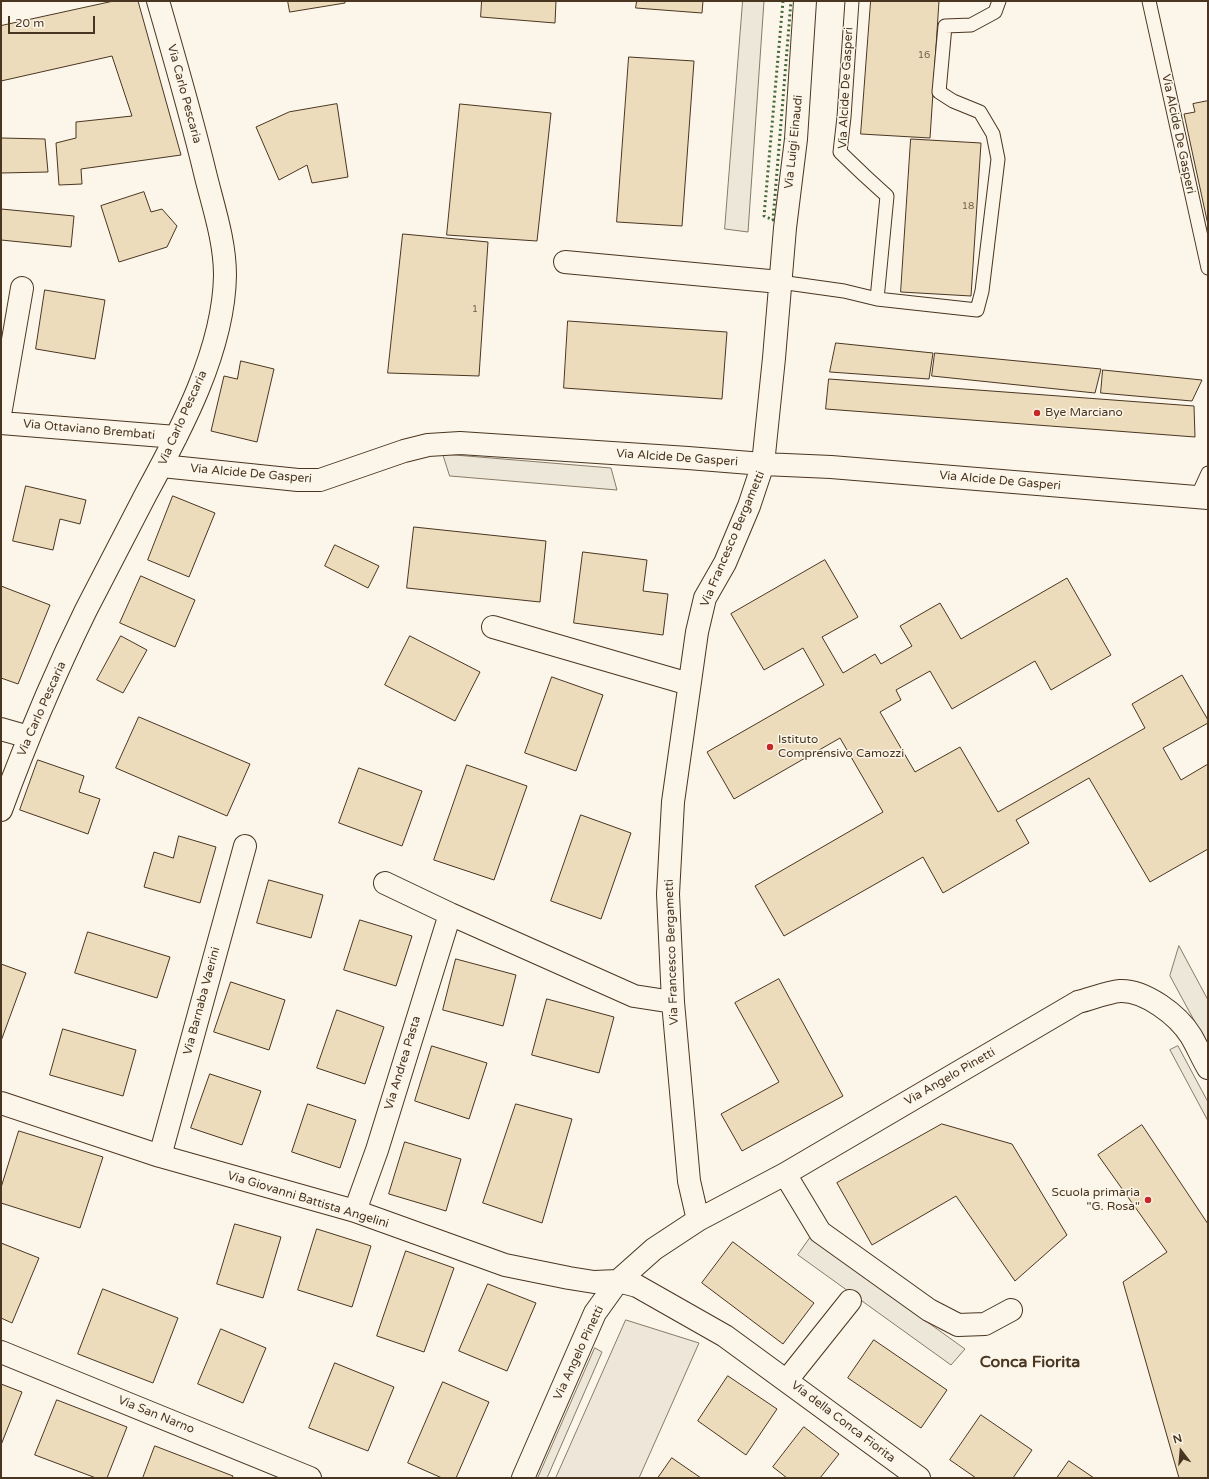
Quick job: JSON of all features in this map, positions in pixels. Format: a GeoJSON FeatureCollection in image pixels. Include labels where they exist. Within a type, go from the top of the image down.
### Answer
{"type":"FeatureCollection","features":[{"type":"Feature","properties":{"kind":"street","name":"Via Carlo Pescaria"},"geometry":{"type":"LineString","coordinates":[[1,810],[29,737],[86,612],[188,413],[210,356],[221,309],[225,274],[221,233],[195,131],[158,1]]}},
{"type":"Feature","properties":{"kind":"street","name":"Via Luigi Einaudi"},"geometry":{"type":"LineString","coordinates":[[764,464],[785,228],[796,139],[804,1]]}},
{"type":"Feature","properties":{"kind":"street"},"geometry":{"type":"LineString","coordinates":[[564,262],[780,282]]}},
{"type":"Feature","properties":{"kind":"street"},"geometry":{"type":"LineString","coordinates":[[1,409],[22,288]]}},
{"type":"Feature","properties":{"kind":"street","name":"Via Ottaviano Brembati"},"geometry":{"type":"LineString","coordinates":[[1,423],[176,437]]}},
{"type":"Feature","properties":{"kind":"street","name":"Via Alcide De Gasperi"},"geometry":{"type":"LineString","coordinates":[[162,466],[298,480],[320,480],[404,451],[428,445],[460,442],[764,464],[831,467],[1202,498]]}},
{"type":"Feature","properties":{"kind":"street","name":"Via Francesco Bergametti"},"geometry":{"type":"LineString","coordinates":[[698,1220],[689,1181],[673,1002],[668,894],[673,802],[697,632],[705,598],[725,563],[749,506],[764,464]]}},
{"type":"Feature","properties":{"kind":"street"},"geometry":{"type":"LineString","coordinates":[[493,627],[689,684]]}},
{"type":"Feature","properties":{"kind":"street"},"geometry":{"type":"LineString","coordinates":[[1,729],[29,737]]}},
{"type":"Feature","properties":{"kind":"street","name":"Via Barnaba Vaerini"},"geometry":{"type":"LineString","coordinates":[[160,1156],[245,846]]}},
{"type":"Feature","properties":{"kind":"street"},"geometry":{"type":"LineString","coordinates":[[385,883],[450,914],[634,996],[673,1002]]}},
{"type":"Feature","properties":{"kind":"street","name":"Via Andrea Pasta"},"geometry":{"type":"LineString","coordinates":[[355,1211],[377,1150],[450,914]]}},
{"type":"Feature","properties":{"kind":"street","name":"Via Angelo Pinetti"},"geometry":{"type":"LineString","coordinates":[[523,1478],[596,1313],[618,1281],[654,1249],[698,1220],[785,1174],[1078,1002],[1120,991],[1138,994],[1154,1002],[1172,1014],[1190,1035],[1208,1068]]}},
{"type":"Feature","properties":{"kind":"street","name":"Via Giovanni Battista Angelini"},"geometry":{"type":"LineString","coordinates":[[1,1103],[160,1156],[355,1211],[505,1265],[588,1281],[618,1281]]}},
{"type":"Feature","properties":{"kind":"street"},"geometry":{"type":"LineString","coordinates":[[785,1174],[820,1232],[928,1310],[958,1325],[985,1324],[1011,1310]]}},
{"type":"Feature","properties":{"kind":"street","name":"Via della Conca Fiorita"},"geometry":{"type":"LineString","coordinates":[[618,1281],[637,1286],[725,1336],[919,1478]]}},
{"type":"Feature","properties":{"kind":"street","name":"Via della Conca Fiorita"},"geometry":{"type":"LineString","coordinates":[[787,1380],[850,1301]]}},
{"type":"Feature","properties":{"kind":"street","name":"Via San Narno"},"geometry":{"type":"LineString","coordinates":[[1,1352],[310,1478]]}},
{"type":"Feature","properties":{"kind":"lane","name":"Via Alcide De Gasperi"},"geometry":{"type":"LineString","coordinates":[[852,1],[844,117],[840,152],[887,196],[877,299]]}},
{"type":"Feature","properties":{"kind":"lane"},"geometry":{"type":"LineString","coordinates":[[780,282],[844,291],[877,299],[977,310],[982,291],[998,159],[993,134],[980,112],[953,101],[939,92],[945,26],[971,25],[995,12],[999,1]]}},
{"type":"Feature","properties":{"kind":"lane","name":"Via Alcide De Gasperi"},"geometry":{"type":"LineString","coordinates":[[1149,1],[1208,268]]}},
{"type":"Feature","properties":{"kind":"lane","name":"Via Alcide De Gasperi"},"geometry":{"type":"LineString","coordinates":[[1202,498],[1208,473]]}},
{"type":"Feature","properties":{"kind":"shaded area"},"geometry":{"type":"Polygon","coordinates":[[[743,1],[764,1],[748,232],[725,229],[743,1]]]}},
{"type":"Feature","properties":{"kind":"shaded area"},"geometry":{"type":"Polygon","coordinates":[[[443,454],[611,468],[617,490],[450,476],[443,454]]]}},
{"type":"Feature","properties":{"kind":"shaded area"},"geometry":{"type":"Polygon","coordinates":[[[1179,946],[1208,1000],[1208,1046],[1170,976],[1179,946]]]}},
{"type":"Feature","properties":{"kind":"shaded area"},"geometry":{"type":"Polygon","coordinates":[[[1178,1046],[1208,1102],[1208,1121],[1170,1050],[1178,1046]]]}},
{"type":"Feature","properties":{"kind":"shaded area"},"geometry":{"type":"Polygon","coordinates":[[[810,1238],[965,1349],[951,1365],[798,1255],[810,1238]]]}},
{"type":"Feature","properties":{"kind":"shaded area"},"geometry":{"type":"Polygon","coordinates":[[[626,1320],[699,1343],[639,1478],[556,1478],[626,1320]]]}},
{"type":"Feature","properties":{"kind":"shaded area"},"geometry":{"type":"Polygon","coordinates":[[[595,1348],[602,1352],[547,1478],[538,1478],[595,1348]]]}},
{"type":"Feature","properties":{"kind":"building"},"geometry":{"type":"Polygon","coordinates":[[[114,1],[138,1],[181,155],[81,169],[82,184],[59,185],[56,143],[76,138],[76,122],[132,116],[112,56],[1,81],[1,26],[114,1]]]}},
{"type":"Feature","properties":{"kind":"building"},"geometry":{"type":"Polygon","coordinates":[[[288,1],[345,1],[345,3],[290,12],[288,1]]]}},
{"type":"Feature","properties":{"kind":"building"},"geometry":{"type":"Polygon","coordinates":[[[482,1],[556,1],[555,23],[481,17],[482,1]]]}},
{"type":"Feature","properties":{"kind":"building"},"geometry":{"type":"Polygon","coordinates":[[[637,1],[703,1],[702,13],[636,8],[637,1]]]}},
{"type":"Feature","properties":{"kind":"building"},"geometry":{"type":"Polygon","coordinates":[[[871,1],[939,1],[930,138],[861,134],[871,1]]]}},
{"type":"Feature","properties":{"kind":"building"},"geometry":{"type":"Polygon","coordinates":[[[629,57],[694,61],[682,226],[617,222],[629,57]]]}},
{"type":"Feature","properties":{"kind":"building"},"geometry":{"type":"Polygon","coordinates":[[[1208,101],[1208,225],[1184,114],[1195,112],[1193,104],[1208,101]]]}},
{"type":"Feature","properties":{"kind":"building"},"geometry":{"type":"Polygon","coordinates":[[[337,104],[348,177],[312,183],[307,165],[279,180],[256,127],[289,112],[337,104]]]}},
{"type":"Feature","properties":{"kind":"building"},"geometry":{"type":"Polygon","coordinates":[[[460,104],[551,113],[537,241],[447,235],[460,104]]]}},
{"type":"Feature","properties":{"kind":"building"},"geometry":{"type":"Polygon","coordinates":[[[1,138],[45,139],[48,172],[1,173],[1,138]]]}},
{"type":"Feature","properties":{"kind":"building"},"geometry":{"type":"Polygon","coordinates":[[[911,139],[981,143],[971,296],[901,292],[911,139]]]}},
{"type":"Feature","properties":{"kind":"building"},"geometry":{"type":"Polygon","coordinates":[[[144,192],[151,212],[162,209],[177,226],[167,247],[119,262],[101,206],[144,192]]]}},
{"type":"Feature","properties":{"kind":"building"},"geometry":{"type":"Polygon","coordinates":[[[1,209],[74,216],[71,247],[1,240],[1,209]]]}},
{"type":"Feature","properties":{"kind":"building"},"geometry":{"type":"Polygon","coordinates":[[[403,234],[488,242],[479,376],[388,373],[403,234]]]}},
{"type":"Feature","properties":{"kind":"building"},"geometry":{"type":"Polygon","coordinates":[[[45,290],[105,300],[95,359],[36,349],[45,290]]]}},
{"type":"Feature","properties":{"kind":"building"},"geometry":{"type":"Polygon","coordinates":[[[568,321],[727,332],[722,399],[564,388],[568,321]]]}},
{"type":"Feature","properties":{"kind":"building"},"geometry":{"type":"Polygon","coordinates":[[[836,343],[933,353],[929,379],[830,372],[836,343]]]}},
{"type":"Feature","properties":{"kind":"building"},"geometry":{"type":"Polygon","coordinates":[[[935,353],[1101,369],[1095,393],[932,376],[935,353]]]}},
{"type":"Feature","properties":{"kind":"building"},"geometry":{"type":"Polygon","coordinates":[[[241,361],[274,369],[257,442],[211,431],[224,376],[237,379],[241,361]]]}},
{"type":"Feature","properties":{"kind":"building"},"geometry":{"type":"Polygon","coordinates":[[[1103,370],[1202,380],[1192,401],[1101,393],[1103,370]]]}},
{"type":"Feature","properties":{"kind":"building"},"geometry":{"type":"Polygon","coordinates":[[[829,379],[1194,406],[1195,437],[826,409],[829,379]]]}},
{"type":"Feature","properties":{"kind":"building"},"geometry":{"type":"Polygon","coordinates":[[[26,486],[86,500],[80,524],[60,519],[53,550],[13,541],[26,486]]]}},
{"type":"Feature","properties":{"kind":"building"},"geometry":{"type":"Polygon","coordinates":[[[173,496],[215,513],[189,577],[148,560],[173,496]]]}},
{"type":"Feature","properties":{"kind":"building"},"geometry":{"type":"Polygon","coordinates":[[[414,527],[546,541],[540,602],[407,588],[414,527]]]}},
{"type":"Feature","properties":{"kind":"building"},"geometry":{"type":"Polygon","coordinates":[[[335,545],[379,566],[368,588],[325,566],[335,545]]]}},
{"type":"Feature","properties":{"kind":"building"},"geometry":{"type":"Polygon","coordinates":[[[583,552],[647,560],[643,591],[668,594],[663,635],[574,623],[583,552]]]}},
{"type":"Feature","properties":{"kind":"building","name":"Istituto Comprensivo Camozzi"},"geometry":{"type":"Polygon","coordinates":[[[825,560],[858,617],[822,637],[843,673],[875,654],[881,664],[912,646],[900,626],[940,603],[961,639],[1067,578],[1111,655],[1051,690],[1035,661],[952,709],[930,671],[896,690],[901,700],[880,712],[915,772],[960,747],[998,812],[1145,728],[1132,704],[1182,675],[1208,720],[1208,723],[1163,748],[1181,780],[1208,764],[1208,849],[1150,882],[1089,778],[1016,820],[1029,843],[943,893],[923,857],[784,936],[755,886],[883,812],[840,738],[734,799],[707,752],[824,685],[803,648],[764,670],[731,614],[825,560]]]}},
{"type":"Feature","properties":{"kind":"building"},"geometry":{"type":"Polygon","coordinates":[[[141,576],[195,600],[175,647],[120,623],[141,576]]]}},
{"type":"Feature","properties":{"kind":"building"},"geometry":{"type":"Polygon","coordinates":[[[1,586],[50,605],[18,684],[1,678],[1,586]]]}},
{"type":"Feature","properties":{"kind":"building"},"geometry":{"type":"Polygon","coordinates":[[[121,636],[147,650],[123,693],[97,680],[121,636]]]}},
{"type":"Feature","properties":{"kind":"building"},"geometry":{"type":"Polygon","coordinates":[[[410,636],[480,672],[455,721],[385,685],[410,636]]]}},
{"type":"Feature","properties":{"kind":"building"},"geometry":{"type":"Polygon","coordinates":[[[552,677],[603,695],[576,771],[525,753],[552,677]]]}},
{"type":"Feature","properties":{"kind":"building"},"geometry":{"type":"Polygon","coordinates":[[[139,717],[250,764],[227,816],[116,768],[139,717]]]}},
{"type":"Feature","properties":{"kind":"building"},"geometry":{"type":"Polygon","coordinates":[[[38,760],[84,776],[79,792],[100,799],[88,834],[20,810],[38,760]]]}},
{"type":"Feature","properties":{"kind":"building"},"geometry":{"type":"Polygon","coordinates":[[[467,765],[527,786],[494,880],[434,860],[467,765]]]}},
{"type":"Feature","properties":{"kind":"building"},"geometry":{"type":"Polygon","coordinates":[[[359,768],[422,791],[402,846],[339,823],[359,768]]]}},
{"type":"Feature","properties":{"kind":"building"},"geometry":{"type":"Polygon","coordinates":[[[581,815],[631,833],[601,919],[551,901],[581,815]]]}},
{"type":"Feature","properties":{"kind":"building"},"geometry":{"type":"Polygon","coordinates":[[[179,836],[216,847],[200,903],[144,887],[154,852],[173,858],[179,836]]]}},
{"type":"Feature","properties":{"kind":"building"},"geometry":{"type":"Polygon","coordinates":[[[269,880],[323,895],[311,938],[257,923],[269,880]]]}},
{"type":"Feature","properties":{"kind":"building"},"geometry":{"type":"Polygon","coordinates":[[[360,920],[412,936],[396,986],[344,970],[360,920]]]}},
{"type":"Feature","properties":{"kind":"building"},"geometry":{"type":"Polygon","coordinates":[[[88,932],[170,957],[157,998],[75,973],[88,932]]]}},
{"type":"Feature","properties":{"kind":"building"},"geometry":{"type":"Polygon","coordinates":[[[456,959],[516,975],[503,1026],[443,1010],[456,959]]]}},
{"type":"Feature","properties":{"kind":"building"},"geometry":{"type":"Polygon","coordinates":[[[1,964],[26,973],[1,1041],[1,964]]]}},
{"type":"Feature","properties":{"kind":"building"},"geometry":{"type":"Polygon","coordinates":[[[779,979],[843,1096],[742,1151],[721,1114],[779,1082],[735,1003],[779,979]]]}},
{"type":"Feature","properties":{"kind":"building"},"geometry":{"type":"Polygon","coordinates":[[[231,982],[285,1000],[269,1050],[214,1032],[231,982]]]}},
{"type":"Feature","properties":{"kind":"building"},"geometry":{"type":"Polygon","coordinates":[[[547,999],[614,1017],[599,1073],[532,1055],[547,999]]]}},
{"type":"Feature","properties":{"kind":"building"},"geometry":{"type":"Polygon","coordinates":[[[337,1010],[384,1027],[365,1084],[317,1068],[337,1010]]]}},
{"type":"Feature","properties":{"kind":"building"},"geometry":{"type":"Polygon","coordinates":[[[63,1029],[136,1050],[123,1096],[50,1075],[63,1029]]]}},
{"type":"Feature","properties":{"kind":"building"},"geometry":{"type":"Polygon","coordinates":[[[432,1046],[487,1063],[469,1119],[415,1101],[432,1046]]]}},
{"type":"Feature","properties":{"kind":"building"},"geometry":{"type":"Polygon","coordinates":[[[210,1074],[261,1091],[242,1145],[191,1128],[210,1074]]]}},
{"type":"Feature","properties":{"kind":"building"},"geometry":{"type":"Polygon","coordinates":[[[308,1104],[356,1120],[340,1168],[292,1152],[308,1104]]]}},
{"type":"Feature","properties":{"kind":"building"},"geometry":{"type":"Polygon","coordinates":[[[516,1104],[572,1119],[542,1223],[483,1203],[516,1104]]]}},
{"type":"Feature","properties":{"kind":"building"},"geometry":{"type":"Polygon","coordinates":[[[942,1124],[1012,1144],[1067,1235],[1015,1281],[956,1196],[872,1245],[837,1183],[942,1124]]]}},
{"type":"Feature","properties":{"kind":"building"},"geometry":{"type":"Polygon","coordinates":[[[1142,1125],[1208,1224],[1208,1478],[1179,1478],[1123,1282],[1167,1252],[1098,1155],[1142,1125]]]}},
{"type":"Feature","properties":{"kind":"building"},"geometry":{"type":"Polygon","coordinates":[[[19,1131],[103,1157],[80,1228],[1,1203],[1,1188],[19,1131]]]}},
{"type":"Feature","properties":{"kind":"building"},"geometry":{"type":"Polygon","coordinates":[[[405,1142],[461,1159],[446,1211],[389,1194],[405,1142]]]}},
{"type":"Feature","properties":{"kind":"building"},"geometry":{"type":"Polygon","coordinates":[[[235,1224],[281,1237],[263,1298],[217,1284],[235,1224]]]}},
{"type":"Feature","properties":{"kind":"building"},"geometry":{"type":"Polygon","coordinates":[[[317,1229],[371,1246],[352,1307],[298,1290],[317,1229]]]}},
{"type":"Feature","properties":{"kind":"building"},"geometry":{"type":"Polygon","coordinates":[[[733,1242],[814,1303],[783,1344],[702,1283],[733,1242]]]}},
{"type":"Feature","properties":{"kind":"building"},"geometry":{"type":"Polygon","coordinates":[[[1,1243],[39,1258],[12,1323],[1,1318],[1,1243]]]}},
{"type":"Feature","properties":{"kind":"building"},"geometry":{"type":"Polygon","coordinates":[[[406,1251],[454,1268],[424,1352],[377,1336],[406,1251]]]}},
{"type":"Feature","properties":{"kind":"building"},"geometry":{"type":"Polygon","coordinates":[[[488,1284],[536,1303],[507,1371],[459,1351],[488,1284]]]}},
{"type":"Feature","properties":{"kind":"building"},"geometry":{"type":"Polygon","coordinates":[[[103,1289],[178,1318],[153,1383],[78,1354],[103,1289]]]}},
{"type":"Feature","properties":{"kind":"building"},"geometry":{"type":"Polygon","coordinates":[[[221,1329],[266,1348],[243,1403],[198,1384],[221,1329]]]}},
{"type":"Feature","properties":{"kind":"building"},"geometry":{"type":"Polygon","coordinates":[[[874,1340],[947,1390],[921,1428],[848,1378],[874,1340]]]}},
{"type":"Feature","properties":{"kind":"building"},"geometry":{"type":"Polygon","coordinates":[[[335,1363],[394,1387],[368,1451],[309,1428],[335,1363]]]}},
{"type":"Feature","properties":{"kind":"building"},"geometry":{"type":"Polygon","coordinates":[[[728,1376],[777,1409],[746,1455],[698,1421],[728,1376]]]}},
{"type":"Feature","properties":{"kind":"building"},"geometry":{"type":"Polygon","coordinates":[[[443,1382],[489,1402],[456,1478],[442,1478],[408,1463],[443,1382]]]}},
{"type":"Feature","properties":{"kind":"building"},"geometry":{"type":"Polygon","coordinates":[[[1,1384],[22,1392],[1,1445],[1,1384]]]}},
{"type":"Feature","properties":{"kind":"building"},"geometry":{"type":"Polygon","coordinates":[[[57,1400],[127,1427],[107,1478],[96,1478],[35,1455],[57,1400]]]}},
{"type":"Feature","properties":{"kind":"building"},"geometry":{"type":"Polygon","coordinates":[[[981,1415],[1032,1450],[1013,1478],[976,1478],[950,1460],[981,1415]]]}},
{"type":"Feature","properties":{"kind":"building"},"geometry":{"type":"Polygon","coordinates":[[[804,1427],[839,1454],[820,1478],[787,1478],[773,1467],[804,1427]]]}},
{"type":"Feature","properties":{"kind":"building"},"geometry":{"type":"Polygon","coordinates":[[[155,1446],[233,1476],[232,1478],[143,1478],[155,1446]]]}},
{"type":"Feature","properties":{"kind":"building"},"geometry":{"type":"Polygon","coordinates":[[[672,1458],[701,1478],[658,1478],[672,1458]]]}},
{"type":"Feature","properties":{"kind":"building"},"geometry":{"type":"Polygon","coordinates":[[[1069,1461],[1094,1478],[1057,1478],[1069,1461]]]}},
{"type":"Feature","properties":{"kind":"hedge"},"geometry":{"type":"LineString","coordinates":[[783,1],[764,216],[773,220],[791,1]]}},
{"type":"Feature","properties":{"kind":"place","name":"Bye Marciano"},"geometry":{"type":"Point","coordinates":[1037,413]}},
{"type":"Feature","properties":{"kind":"place","name":"Istituto Comprensivo Camozzi"},"geometry":{"type":"Point","coordinates":[770,747]}},
{"type":"Feature","properties":{"kind":"place","name":"Scuola primaria \"G. Rosa\""},"geometry":{"type":"Point","coordinates":[1148,1200]}},
{"type":"Feature","properties":{"kind":"district","name":"Conca Fiorita"},"geometry":{"type":"Point","coordinates":[1030,1363]}}]}
